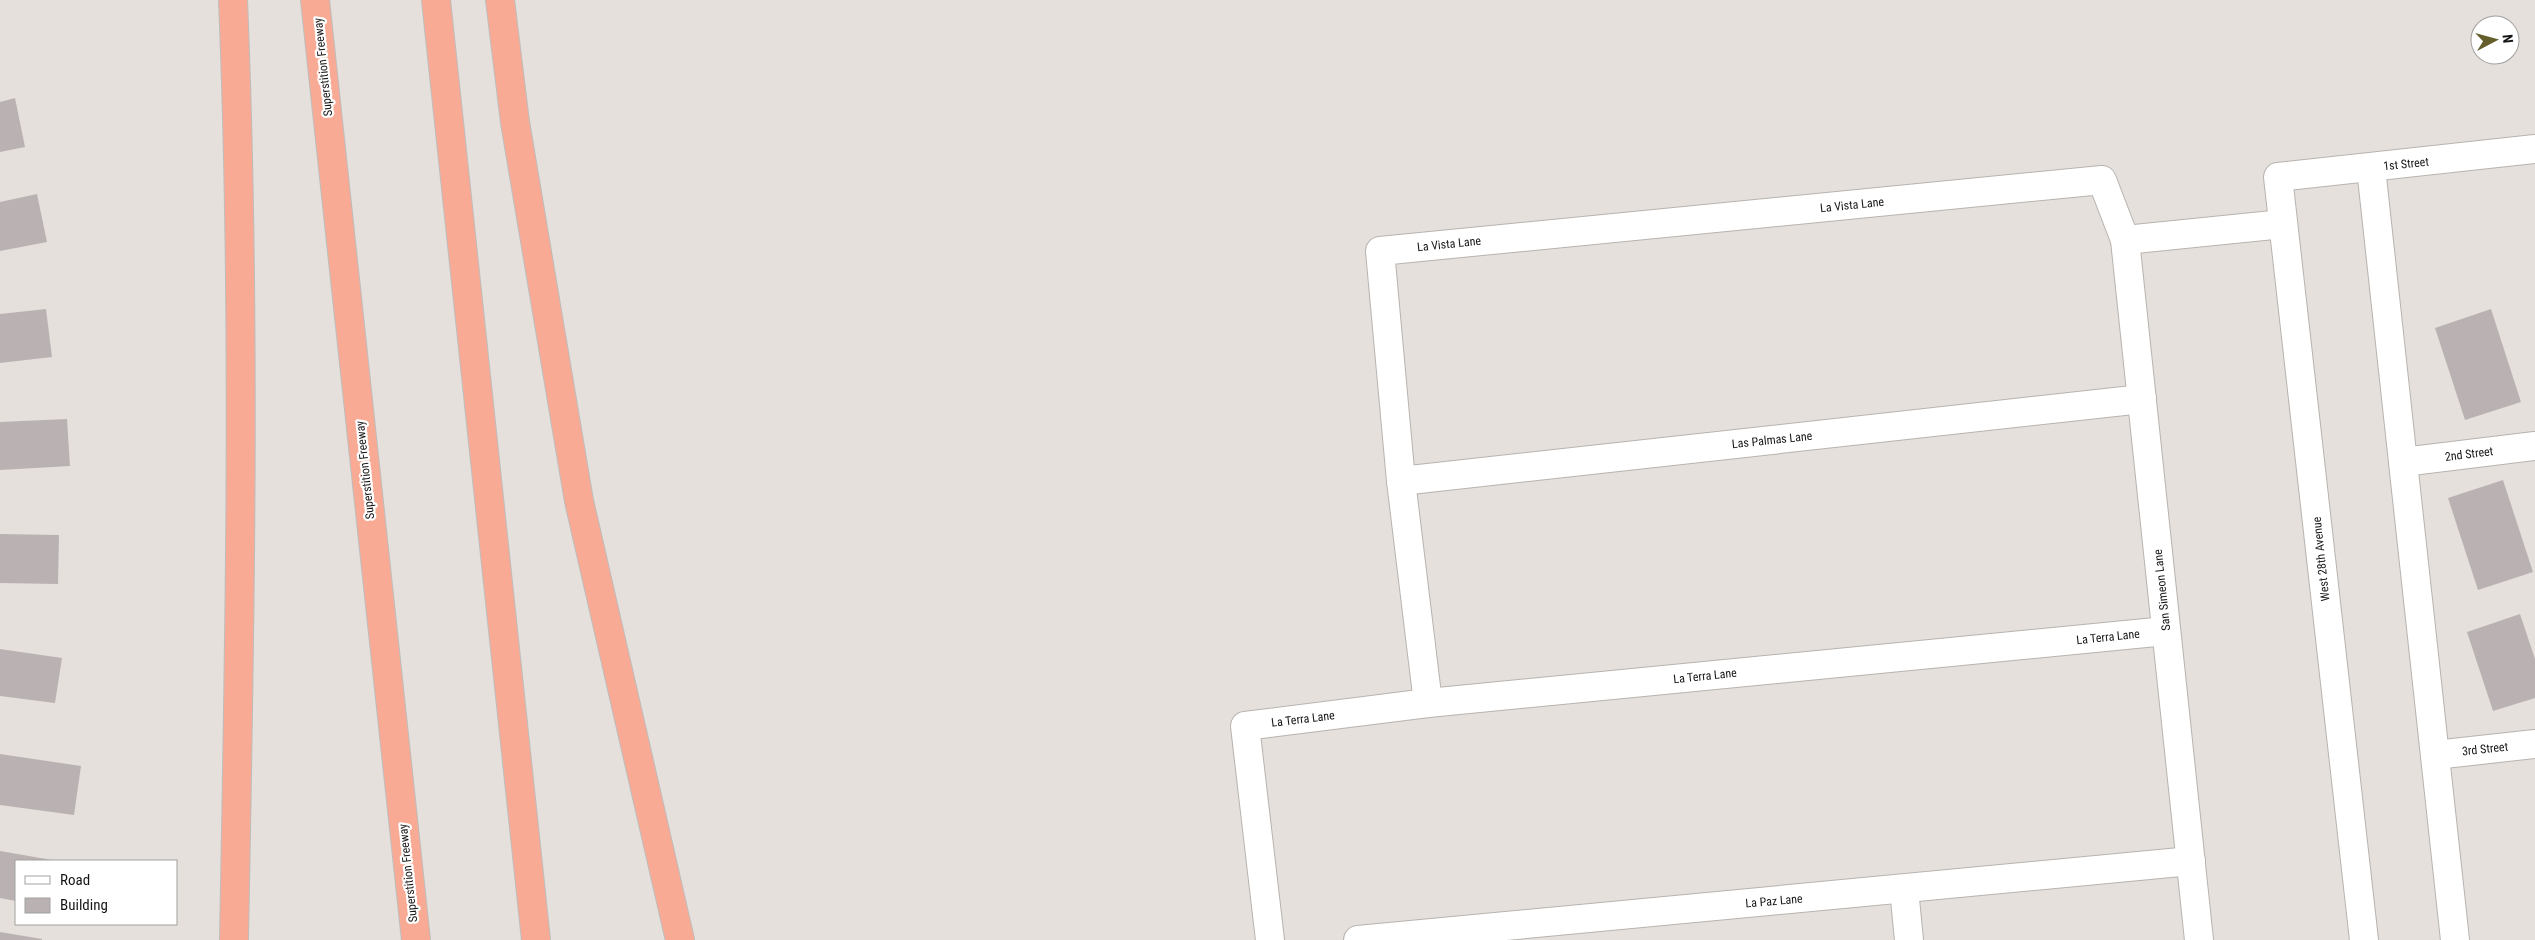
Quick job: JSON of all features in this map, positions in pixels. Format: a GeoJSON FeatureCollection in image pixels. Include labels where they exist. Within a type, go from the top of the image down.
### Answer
{"type":"FeatureCollection","features":[{"type":"Feature","properties":{"kind":"highway"},"geometry":{"type":"LineString","coordinates":[[233,0],[237,93],[241,540],[234,940]]}},
{"type":"Feature","properties":{"kind":"highway","name":"Superstition Freeway"},"geometry":{"type":"LineString","coordinates":[[315,0],[416,940]]}},
{"type":"Feature","properties":{"kind":"highway"},"geometry":{"type":"LineString","coordinates":[[436,0],[536,940]]}},
{"type":"Feature","properties":{"kind":"highway"},"geometry":{"type":"LineString","coordinates":[[500,0],[516,122],[579,501],[680,940]]}},
{"type":"Feature","properties":{"kind":"street","name":"1st Street"},"geometry":{"type":"LineString","coordinates":[[2278,178],[2535,149]]}},
{"type":"Feature","properties":{"kind":"street"},"geometry":{"type":"LineString","coordinates":[[2371,168],[2455,940]]}},
{"type":"Feature","properties":{"kind":"street","name":"West 28th Avenue"},"geometry":{"type":"LineString","coordinates":[[2278,178],[2364,940]]}},
{"type":"Feature","properties":{"kind":"street","name":"La Vista Lane"},"geometry":{"type":"LineString","coordinates":[[1401,481],[1380,251],[2102,180],[2125,240]]}},
{"type":"Feature","properties":{"kind":"street"},"geometry":{"type":"LineString","coordinates":[[2125,240],[2283,224]]}},
{"type":"Feature","properties":{"kind":"street","name":"San Simeon Lane"},"geometry":{"type":"LineString","coordinates":[[2125,240],[2199,940]]}},
{"type":"Feature","properties":{"kind":"street","name":"Las Palmas Lane"},"geometry":{"type":"LineString","coordinates":[[1401,481],[2142,399]]}},
{"type":"Feature","properties":{"kind":"street","name":"2nd Street"},"geometry":{"type":"LineString","coordinates":[[2403,462],[2535,446]]}},
{"type":"Feature","properties":{"kind":"street"},"geometry":{"type":"LineString","coordinates":[[1401,481],[1428,703]]}},
{"type":"Feature","properties":{"kind":"street","name":"La Terra Lane"},"geometry":{"type":"LineString","coordinates":[[1270,940],[1245,726],[1428,703],[2166,631]]}},
{"type":"Feature","properties":{"kind":"street","name":"3rd Street"},"geometry":{"type":"LineString","coordinates":[[2435,755],[2535,744]]}},
{"type":"Feature","properties":{"kind":"street","name":"La Paz Lane"},"geometry":{"type":"LineString","coordinates":[[1358,940],[1501,933],[1904,889],[2191,861]]}},
{"type":"Feature","properties":{"kind":"street"},"geometry":{"type":"LineString","coordinates":[[1904,889],[1909,940]]}},
{"type":"Feature","properties":{"kind":"building"},"geometry":{"type":"Polygon","coordinates":[[[15,98],[25,147],[0,152],[0,102],[15,98]]]}},
{"type":"Feature","properties":{"kind":"building"},"geometry":{"type":"Polygon","coordinates":[[[37,194],[47,242],[0,251],[0,202],[37,194]]]}},
{"type":"Feature","properties":{"kind":"building"},"geometry":{"type":"Polygon","coordinates":[[[46,309],[52,357],[0,363],[0,314],[46,309]]]}},
{"type":"Feature","properties":{"kind":"building"},"geometry":{"type":"Polygon","coordinates":[[[2491,309],[2521,402],[2465,420],[2435,328],[2491,309]]]}},
{"type":"Feature","properties":{"kind":"building"},"geometry":{"type":"Polygon","coordinates":[[[67,419],[70,466],[0,470],[0,422],[67,419]]]}},
{"type":"Feature","properties":{"kind":"building"},"geometry":{"type":"Polygon","coordinates":[[[2503,480],[2533,572],[2478,590],[2448,498],[2503,480]]]}},
{"type":"Feature","properties":{"kind":"building"},"geometry":{"type":"Polygon","coordinates":[[[0,534],[59,535],[58,584],[0,583],[0,534]]]}},
{"type":"Feature","properties":{"kind":"building"},"geometry":{"type":"Polygon","coordinates":[[[2520,614],[2535,659],[2535,698],[2493,711],[2467,632],[2520,614]]]}},
{"type":"Feature","properties":{"kind":"building"},"geometry":{"type":"Polygon","coordinates":[[[0,649],[62,658],[55,703],[0,696],[0,649]]]}},
{"type":"Feature","properties":{"kind":"building"},"geometry":{"type":"Polygon","coordinates":[[[0,754],[81,766],[74,815],[0,805],[0,754]]]}},
{"type":"Feature","properties":{"kind":"building"},"geometry":{"type":"Polygon","coordinates":[[[0,851],[52,860],[15,860],[15,901],[0,898],[0,851]]]}},
{"type":"Feature","properties":{"kind":"building"},"geometry":{"type":"Polygon","coordinates":[[[0,932],[42,939],[42,940],[0,940],[0,932]]]}}]}
